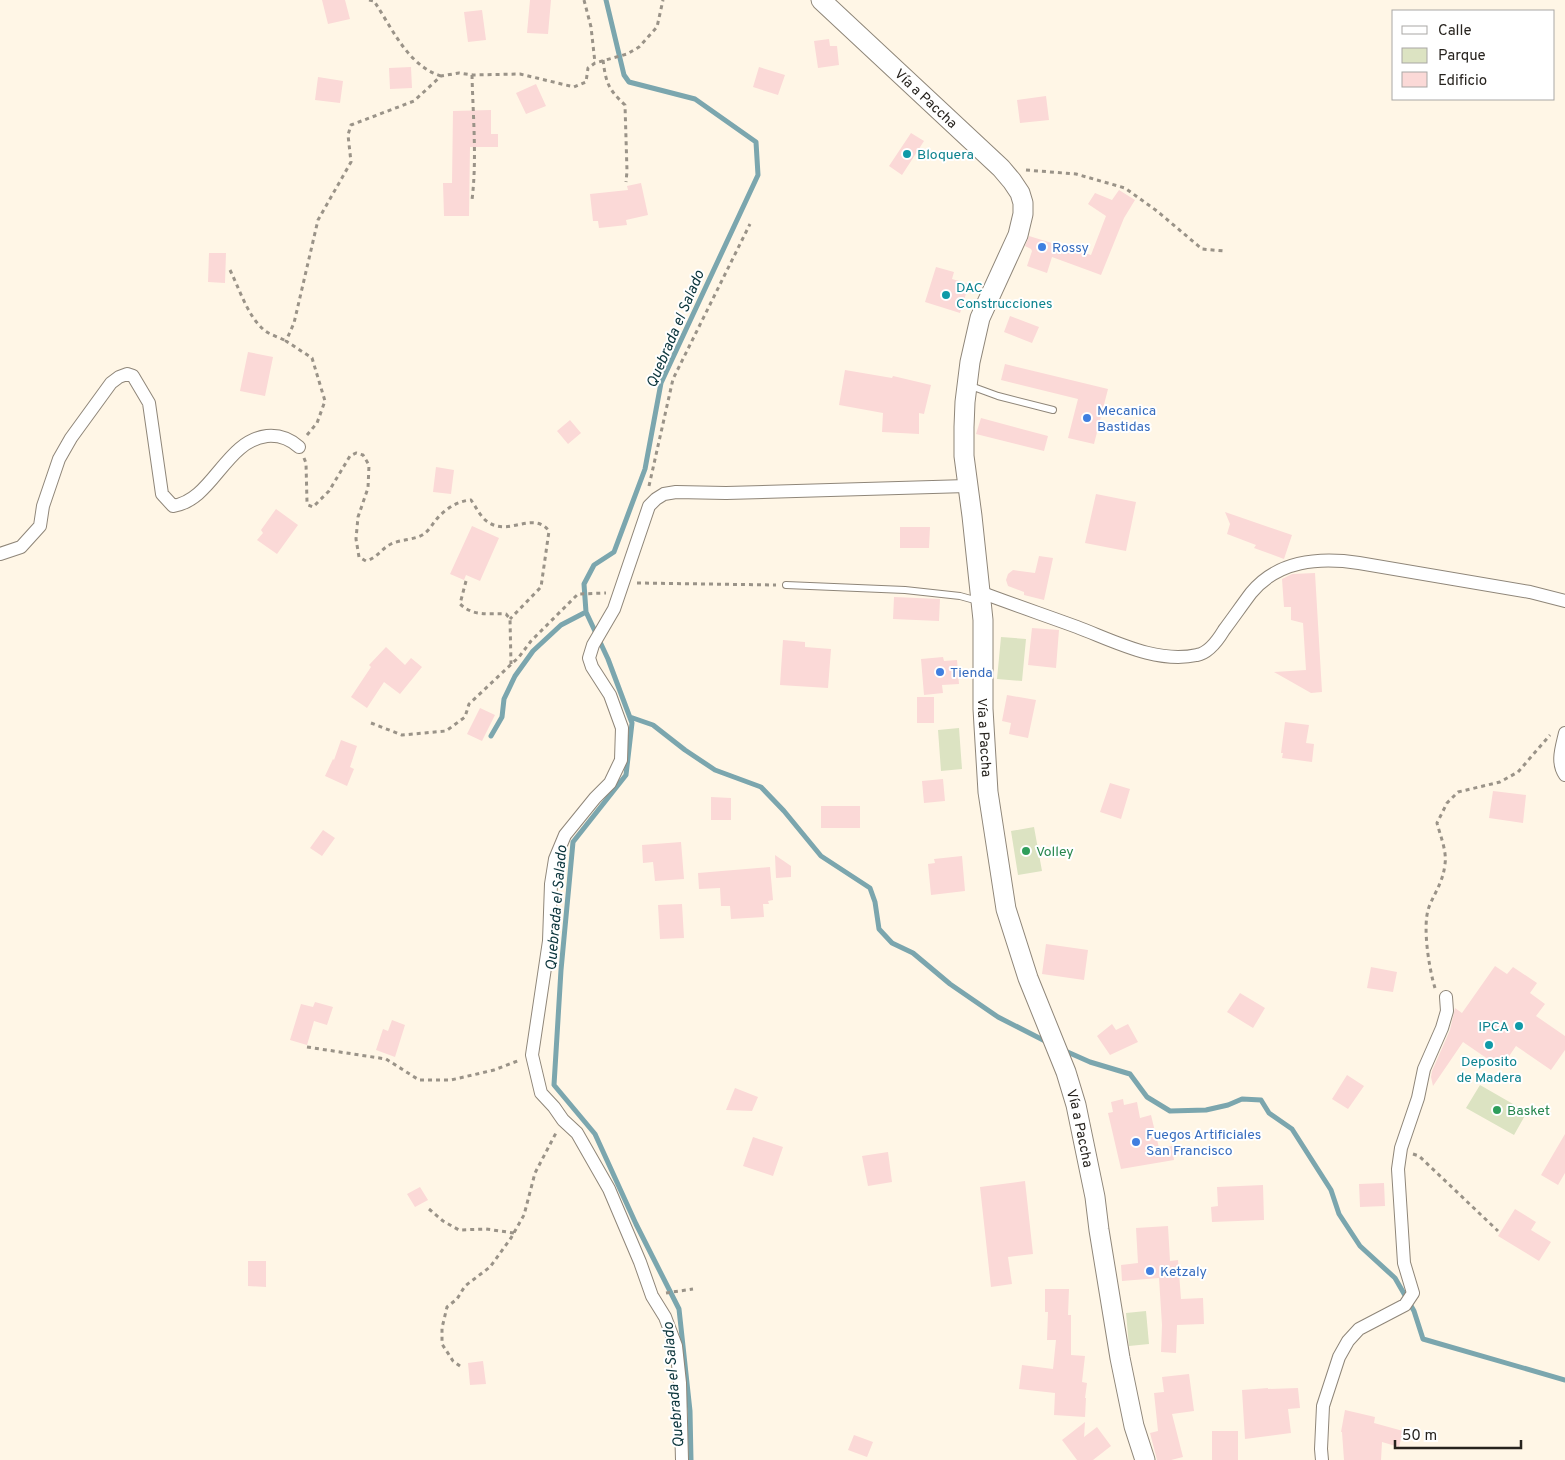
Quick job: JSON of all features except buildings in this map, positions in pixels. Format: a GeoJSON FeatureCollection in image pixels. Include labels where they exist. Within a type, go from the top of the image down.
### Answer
{"type":"FeatureCollection","features":[{"type":"Feature","properties":{"kind":"main road","name":"Vía a Paccha"},"geometry":{"type":"LineString","coordinates":[[821,0],[1000,168],[1020,193],[1023,203],[1024,214],[1018,236],[980,318],[970,362],[964,427],[967,486],[981,597],[983,709],[988,792],[1006,909],[1028,978],[1066,1072],[1084,1140],[1096,1197],[1099,1230],[1120,1358],[1134,1426],[1145,1460]]}},
{"type":"Feature","properties":{"kind":"street"},"geometry":{"type":"LineString","coordinates":[[0,554],[21,547],[40,526],[43,506],[58,459],[111,383],[127,374],[137,380],[149,403],[162,494],[173,506],[181,505],[195,496],[243,444],[256,437],[274,435],[294,442],[299,447]]}},
{"type":"Feature","properties":{"kind":"street"},"geometry":{"type":"LineString","coordinates":[[682,1460],[680,1383],[676,1346],[665,1317],[652,1296],[640,1262],[609,1189],[577,1133],[563,1120],[541,1093],[532,1055],[549,941],[551,884],[555,858],[565,835],[595,798],[610,784],[621,760],[622,728],[610,695],[592,667],[589,658],[593,645],[614,608],[649,506],[656,498],[664,494],[676,492],[967,486]]}},
{"type":"Feature","properties":{"kind":"street"},"geometry":{"type":"LineString","coordinates":[[981,597],[1140,651],[1176,658],[1199,655],[1210,648],[1252,592],[1278,570],[1293,564],[1340,560],[1530,592],[1565,601]]}},
{"type":"Feature","properties":{"kind":"street"},"geometry":{"type":"LineString","coordinates":[[1559,732],[1562,771],[1565,775]]}},
{"type":"Feature","properties":{"kind":"street"},"geometry":{"type":"LineString","coordinates":[[1322,1460],[1323,1406],[1339,1357],[1348,1341],[1358,1329],[1405,1305],[1413,1293],[1404,1263],[1398,1169],[1401,1148],[1418,1098],[1424,1070],[1442,1028],[1447,1011],[1446,997]]}},
{"type":"Feature","properties":{"kind":"lane"},"geometry":{"type":"LineString","coordinates":[[967,385],[998,396],[1053,410]]}},
{"type":"Feature","properties":{"kind":"lane"},"geometry":{"type":"LineString","coordinates":[[786,585],[905,590],[981,597]]}},
{"type":"Feature","properties":{"kind":"path"},"geometry":{"type":"LineString","coordinates":[[369,0],[374,1],[403,46],[416,62],[430,73],[442,76],[459,73],[472,75],[520,74],[574,87],[586,82],[588,68],[595,63],[627,54],[640,47],[657,27],[663,0]]}},
{"type":"Feature","properties":{"kind":"path"},"geometry":{"type":"LineString","coordinates":[[584,0],[591,26],[595,63]]}},
{"type":"Feature","properties":{"kind":"path"},"geometry":{"type":"LineString","coordinates":[[603,60],[612,93],[625,105],[626,182]]}},
{"type":"Feature","properties":{"kind":"path"},"geometry":{"type":"LineString","coordinates":[[472,75],[475,171],[472,200]]}},
{"type":"Feature","properties":{"kind":"path"},"geometry":{"type":"LineString","coordinates":[[286,340],[294,323],[318,220],[351,162],[348,135],[352,125],[414,101],[442,76]]}},
{"type":"Feature","properties":{"kind":"path"},"geometry":{"type":"LineString","coordinates":[[1000,168],[1076,174],[1125,188],[1157,211],[1202,248],[1224,251]]}},
{"type":"Feature","properties":{"kind":"path"},"geometry":{"type":"LineString","coordinates":[[649,506],[647,495],[673,379],[750,224]]}},
{"type":"Feature","properties":{"kind":"path"},"geometry":{"type":"LineString","coordinates":[[230,270],[255,321],[265,331],[286,340],[312,358],[325,401],[316,423],[299,447],[306,463],[306,502],[308,505],[313,507],[329,491],[350,456],[356,453],[363,455],[369,465],[368,488],[358,517],[356,539],[359,558],[366,561],[375,558],[391,544],[424,534],[439,516],[454,504],[464,500],[471,500],[486,521],[500,528],[536,522],[544,525],[549,532],[541,587],[510,619]]}},
{"type":"Feature","properties":{"kind":"path"},"geometry":{"type":"LineString","coordinates":[[466,581],[460,604],[468,611],[506,614],[510,619],[511,665]]}},
{"type":"Feature","properties":{"kind":"path"},"geometry":{"type":"LineString","coordinates":[[621,586],[651,582],[786,585]]}},
{"type":"Feature","properties":{"kind":"path"},"geometry":{"type":"LineString","coordinates":[[371,723],[402,735],[446,731],[465,716],[469,704],[511,665],[531,641],[578,594],[596,594]]}},
{"type":"Feature","properties":{"kind":"path"},"geometry":{"type":"LineString","coordinates":[[1446,997],[1437,994],[1425,931],[1428,909],[1442,883],[1446,862],[1437,823],[1447,804],[1458,792],[1500,782],[1518,772],[1559,732]]}},
{"type":"Feature","properties":{"kind":"path"},"geometry":{"type":"LineString","coordinates":[[308,1047],[386,1059],[419,1080],[451,1080],[494,1070],[532,1055]]}},
{"type":"Feature","properties":{"kind":"path"},"geometry":{"type":"LineString","coordinates":[[460,1366],[453,1361],[442,1344],[442,1328],[447,1307],[457,1299],[465,1286],[490,1267],[514,1233],[524,1215],[536,1173],[563,1120]]}},
{"type":"Feature","properties":{"kind":"path"},"geometry":{"type":"LineString","coordinates":[[1401,1148],[1419,1156],[1498,1232]]}},
{"type":"Feature","properties":{"kind":"path"},"geometry":{"type":"LineString","coordinates":[[429,1209],[459,1230],[486,1229],[514,1233]]}},
{"type":"Feature","properties":{"kind":"path"},"geometry":{"type":"LineString","coordinates":[[664,1294],[693,1289]]}},
{"type":"Feature","properties":{"kind":"green space"},"geometry":{"type":"Polygon","coordinates":[[[1001,637],[1026,639],[1022,681],[997,679],[1001,637]]]}},
{"type":"Feature","properties":{"kind":"green space"},"geometry":{"type":"Polygon","coordinates":[[[959,728],[962,769],[941,771],[938,730],[959,728]]]}},
{"type":"Feature","properties":{"kind":"green space","name":"Volley"},"geometry":{"type":"Polygon","coordinates":[[[1034,827],[1042,871],[1018,875],[1011,831],[1034,827]]]}},
{"type":"Feature","properties":{"kind":"green space","name":"Basket"},"geometry":{"type":"Polygon","coordinates":[[[1480,1085],[1527,1112],[1514,1135],[1466,1108],[1480,1085]]]}},
{"type":"Feature","properties":{"kind":"green space"},"geometry":{"type":"Polygon","coordinates":[[[1146,1311],[1149,1344],[1129,1346],[1126,1313],[1146,1311]]]}},
{"type":"Feature","properties":{"kind":"waterway","name":"Quebrada el Salado"},"geometry":{"type":"LineString","coordinates":[[606,0],[624,75],[629,82],[695,99],[756,142],[758,175],[661,383],[645,469],[614,552],[594,565],[584,584],[586,612],[608,659],[632,723],[626,775],[573,842],[561,970],[554,1085],[595,1134],[636,1224],[679,1309],[690,1411],[691,1460]]}},
{"type":"Feature","properties":{"kind":"waterway"},"geometry":{"type":"LineString","coordinates":[[491,736],[502,717],[504,699],[515,676],[533,651],[561,625],[586,612]]}},
{"type":"Feature","properties":{"kind":"waterway"},"geometry":{"type":"LineString","coordinates":[[630,717],[653,725],[715,770],[761,787],[784,811],[821,856],[870,888],[875,902],[879,929],[892,943],[913,953],[950,984],[998,1017],[1049,1043]]}},
{"type":"Feature","properties":{"kind":"waterway"},"geometry":{"type":"LineString","coordinates":[[1063,1050],[1090,1062],[1130,1074],[1147,1097],[1170,1111],[1206,1110],[1228,1105],[1242,1099],[1261,1100],[1269,1113],[1292,1129],[1331,1190],[1339,1214],[1360,1246],[1395,1278],[1414,1311],[1423,1339],[1565,1380]]}},
{"type":"Feature","properties":{"kind":"place","name":"Bloquera"},"geometry":{"type":"Point","coordinates":[907,154]}},
{"type":"Feature","properties":{"kind":"place","name":"Rossy"},"geometry":{"type":"Point","coordinates":[1042,247]}},
{"type":"Feature","properties":{"kind":"place","name":"DAC Construcciones"},"geometry":{"type":"Point","coordinates":[946,295]}},
{"type":"Feature","properties":{"kind":"place","name":"Mecanica Bastidas"},"geometry":{"type":"Point","coordinates":[1087,418]}},
{"type":"Feature","properties":{"kind":"place","name":"Tienda"},"geometry":{"type":"Point","coordinates":[940,672]}},
{"type":"Feature","properties":{"kind":"place","name":"Volley"},"geometry":{"type":"Point","coordinates":[1026,851]}},
{"type":"Feature","properties":{"kind":"place","name":"IPCA"},"geometry":{"type":"Point","coordinates":[1519,1026]}},
{"type":"Feature","properties":{"kind":"place","name":"Deposito de Madera"},"geometry":{"type":"Point","coordinates":[1489,1045]}},
{"type":"Feature","properties":{"kind":"place","name":"Basket"},"geometry":{"type":"Point","coordinates":[1497,1110]}},
{"type":"Feature","properties":{"kind":"place","name":"Fuegos Artificiales San Francisco"},"geometry":{"type":"Point","coordinates":[1136,1142]}},
{"type":"Feature","properties":{"kind":"place","name":"Ketzaly"},"geometry":{"type":"Point","coordinates":[1150,1271]}}]}
